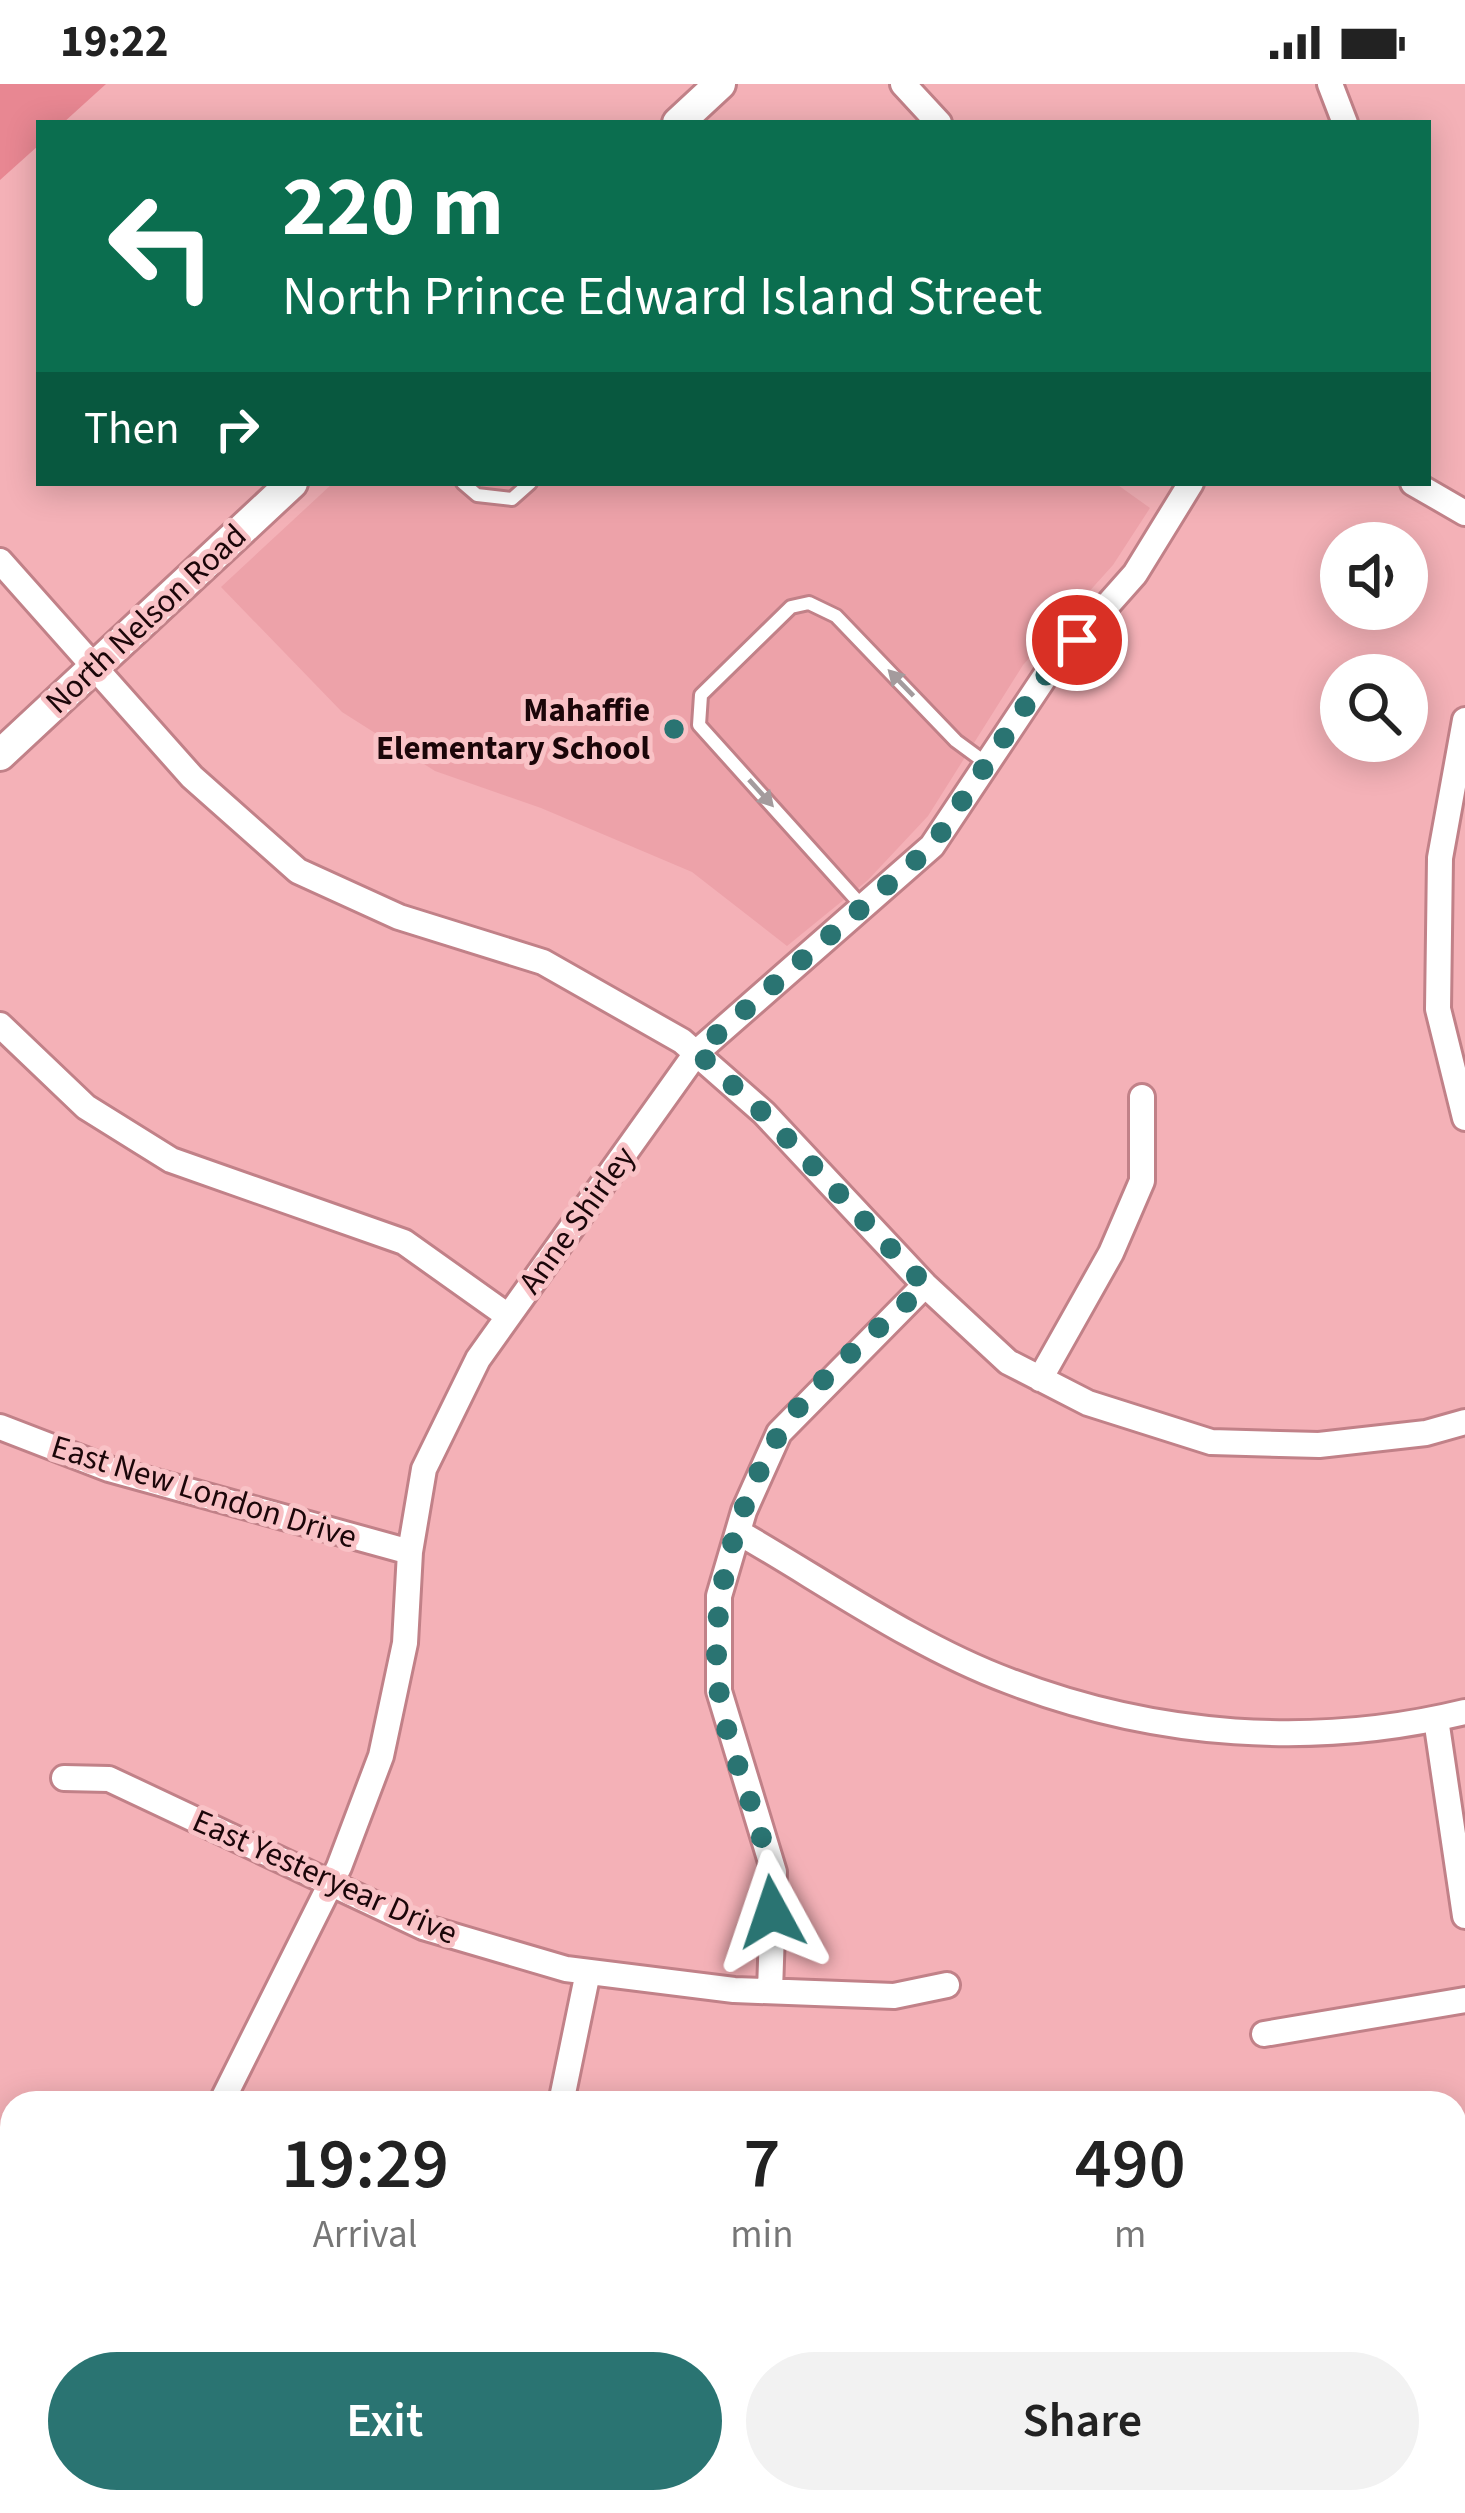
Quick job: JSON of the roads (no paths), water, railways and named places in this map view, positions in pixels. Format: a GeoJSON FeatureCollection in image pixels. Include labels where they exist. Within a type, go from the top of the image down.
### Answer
{"type":"FeatureCollection","features":[{"type":"Feature","properties":{"kind":"street"},"geometry":{"type":"LineString","coordinates":[[689,119],[720,84]]}},
{"type":"Feature","properties":{"kind":"street"},"geometry":{"type":"LineString","coordinates":[[903,84],[936,120]]}},
{"type":"Feature","properties":{"kind":"street"},"geometry":{"type":"LineString","coordinates":[[1330,84],[1344,120]]}},
{"type":"Feature","properties":{"kind":"street","name":"North Nelson Road"},"geometry":{"type":"LineString","coordinates":[[0,755],[289,486]]}},
{"type":"Feature","properties":{"kind":"street","name":"Anne Shirley"},"geometry":{"type":"LineString","coordinates":[[227,2091],[330,1885],[381,1756],[405,1643],[410,1552],[424,1469],[478,1359],[697,1052],[932,846],[1048,672],[1135,574],[1190,486]]}},
{"type":"Feature","properties":{"kind":"street"},"geometry":{"type":"LineString","coordinates":[[1418,486],[1465,513]]}},
{"type":"Feature","properties":{"kind":"street"},"geometry":{"type":"LineString","coordinates":[[0,561],[192,777],[298,871],[399,917],[543,962],[697,1052],[764,1114],[925,1285],[1008,1362],[1088,1403],[1210,1442],[1319,1445],[1426,1433],[1465,1422]]}},
{"type":"Feature","properties":{"kind":"street"},"geometry":{"type":"LineString","coordinates":[[1465,720],[1440,858],[1452,896],[1438,1010],[1465,1118]]}},
{"type":"Feature","properties":{"kind":"street"},"geometry":{"type":"LineString","coordinates":[[0,1024],[86,1107],[171,1160],[404,1242],[508,1316]]}},
{"type":"Feature","properties":{"kind":"street"},"geometry":{"type":"LineString","coordinates":[[1040,1379],[1111,1253],[1142,1181],[1142,1097]]}},
{"type":"Feature","properties":{"kind":"street"},"geometry":{"type":"LineString","coordinates":[[770,1991],[773,1872],[719,1690],[719,1596],[738,1532],[779,1433],[925,1285]]}},
{"type":"Feature","properties":{"kind":"street","name":"East New London Drive"},"geometry":{"type":"LineString","coordinates":[[0,1427],[109,1469],[410,1552]]}},
{"type":"Feature","properties":{"kind":"street"},"geometry":{"type":"LineString","coordinates":[[738,1532],[1005,1680],[1118,1717],[1244,1733],[1322,1733],[1465,1712]]}},
{"type":"Feature","properties":{"kind":"street"},"geometry":{"type":"LineString","coordinates":[[1436,1719],[1465,1916]]}},
{"type":"Feature","properties":{"kind":"street","name":"East Yesteryear Drive"},"geometry":{"type":"LineString","coordinates":[[64,1778],[109,1778],[424,1927],[588,1972],[770,1991],[894,1996],[947,1985]]}},
{"type":"Feature","properties":{"kind":"street"},"geometry":{"type":"LineString","coordinates":[[563,2091],[588,1972]]}},
{"type":"Feature","properties":{"kind":"street"},"geometry":{"type":"LineString","coordinates":[[1264,2034],[1465,2000]]}},
{"type":"Feature","properties":{"kind":"lane"},"geometry":{"type":"LineString","coordinates":[[466,486],[477,495],[512,499],[527,486]]}},
{"type":"Feature","properties":{"kind":"lane"},"geometry":{"type":"LineString","coordinates":[[864,908],[699,725],[701,695],[791,607],[809,603],[836,616],[956,741],[986,763]]}},
{"type":"Feature","properties":{"kind":"place","name":"Mahaffie Elementary School"},"geometry":{"type":"Point","coordinates":[674,729]}}]}
